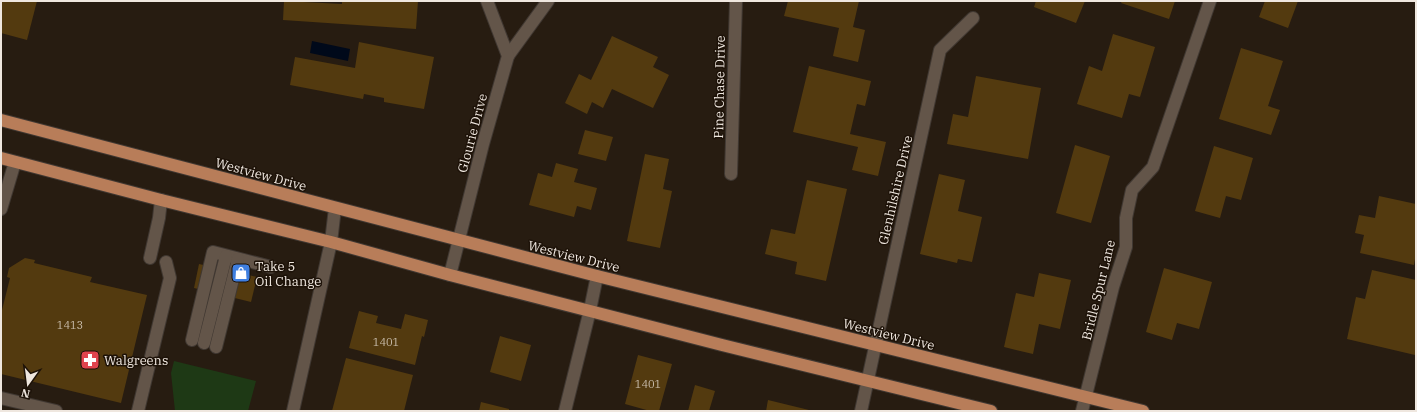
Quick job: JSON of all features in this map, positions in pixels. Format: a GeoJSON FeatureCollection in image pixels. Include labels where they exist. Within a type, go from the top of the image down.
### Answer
{"type":"FeatureCollection","features":[{"type":"Feature","properties":{"kind":"main road","name":"Westview Drive"},"geometry":{"type":"LineString","coordinates":[[1,120],[459,241],[1143,411]]}},
{"type":"Feature","properties":{"kind":"main road"},"geometry":{"type":"LineString","coordinates":[[1,158],[161,200],[331,242],[450,275],[722,345],[991,411]]}},
{"type":"Feature","properties":{"kind":"street"},"geometry":{"type":"LineString","coordinates":[[487,1],[508,56]]}},
{"type":"Feature","properties":{"kind":"street"},"geometry":{"type":"LineString","coordinates":[[508,56],[548,1]]}},
{"type":"Feature","properties":{"kind":"street","name":"Pine Chase Drive"},"geometry":{"type":"LineString","coordinates":[[731,174],[736,1]]}},
{"type":"Feature","properties":{"kind":"street","name":"Bridle Spur Lane"},"geometry":{"type":"LineString","coordinates":[[1082,411],[1114,287],[1126,247],[1126,218],[1132,190],[1153,167],[1210,1]]}},
{"type":"Feature","properties":{"kind":"street","name":"Glenhilshire Drive"},"geometry":{"type":"LineString","coordinates":[[868,380],[940,50],[972,18]]}},
{"type":"Feature","properties":{"kind":"street","name":"Glourie Drive"},"geometry":{"type":"LineString","coordinates":[[450,275],[483,144],[508,56]]}},
{"type":"Feature","properties":{"kind":"street"},"geometry":{"type":"LineString","coordinates":[[1,209],[15,162]]}},
{"type":"Feature","properties":{"kind":"street"},"geometry":{"type":"LineString","coordinates":[[150,258],[159,218],[161,200]]}},
{"type":"Feature","properties":{"kind":"street"},"geometry":{"type":"LineString","coordinates":[[293,411],[331,242],[335,208]]}},
{"type":"Feature","properties":{"kind":"street"},"geometry":{"type":"LineString","coordinates":[[192,340],[213,252],[271,267]]}},
{"type":"Feature","properties":{"kind":"street"},"geometry":{"type":"LineString","coordinates":[[204,344],[232,257]]}},
{"type":"Feature","properties":{"kind":"street"},"geometry":{"type":"LineString","coordinates":[[216,346],[232,257]]}},
{"type":"Feature","properties":{"kind":"street"},"geometry":{"type":"LineString","coordinates":[[138,411],[170,278],[166,262]]}},
{"type":"Feature","properties":{"kind":"street"},"geometry":{"type":"LineString","coordinates":[[565,411],[597,276]]}},
{"type":"Feature","properties":{"kind":"street"},"geometry":{"type":"LineString","coordinates":[[861,411],[868,380]]}},
{"type":"Feature","properties":{"kind":"street"},"geometry":{"type":"LineString","coordinates":[[1,398],[56,411]]}},
{"type":"Feature","properties":{"kind":"green space"},"geometry":{"type":"Polygon","coordinates":[[[174,361],[256,381],[248,411],[175,411],[171,373],[174,361]]]}},
{"type":"Feature","properties":{"kind":"water"},"geometry":{"type":"Polygon","coordinates":[[[312,41],[350,49],[348,61],[310,53],[312,41]]]}},
{"type":"Feature","properties":{"kind":"building"},"geometry":{"type":"Polygon","coordinates":[[[2,1],[37,1],[27,40],[1,33],[2,1]]]}},
{"type":"Feature","properties":{"kind":"building"},"geometry":{"type":"Polygon","coordinates":[[[284,1],[342,4],[342,1],[418,1],[416,29],[283,20],[284,1]]]}},
{"type":"Feature","properties":{"kind":"building"},"geometry":{"type":"Polygon","coordinates":[[[788,1],[859,1],[853,27],[865,30],[858,62],[833,56],[839,28],[784,16],[788,1]]]}},
{"type":"Feature","properties":{"kind":"building"},"geometry":{"type":"Polygon","coordinates":[[[1036,1],[1085,1],[1076,23],[1034,7],[1036,1]]]}},
{"type":"Feature","properties":{"kind":"building"},"geometry":{"type":"Polygon","coordinates":[[[1122,1],[1175,1],[1169,19],[1121,3],[1122,1]]]}},
{"type":"Feature","properties":{"kind":"building"},"geometry":{"type":"Polygon","coordinates":[[[1265,1],[1298,1],[1288,28],[1259,17],[1265,1]]]}},
{"type":"Feature","properties":{"kind":"building"},"geometry":{"type":"Polygon","coordinates":[[[1113,34],[1155,47],[1140,97],[1129,94],[1122,118],[1077,104],[1089,66],[1102,71],[1113,34]]]}},
{"type":"Feature","properties":{"kind":"building"},"geometry":{"type":"Polygon","coordinates":[[[612,36],[658,57],[653,67],[669,75],[653,108],[612,89],[603,108],[592,102],[587,114],[565,103],[579,74],[591,80],[612,36]]]}},
{"type":"Feature","properties":{"kind":"building"},"geometry":{"type":"Polygon","coordinates":[[[359,42],[434,57],[424,109],[384,102],[384,98],[364,94],[363,99],[290,85],[295,57],[355,68],[359,42]]]}},
{"type":"Feature","properties":{"kind":"building"},"geometry":{"type":"Polygon","coordinates":[[[1241,48],[1283,61],[1268,106],[1280,110],[1271,135],[1219,119],[1241,48]]]}},
{"type":"Feature","properties":{"kind":"building"},"geometry":{"type":"Polygon","coordinates":[[[809,66],[871,81],[865,106],[857,104],[850,134],[886,142],[878,176],[852,170],[858,147],[793,132],[809,66]]]}},
{"type":"Feature","properties":{"kind":"building"},"geometry":{"type":"Polygon","coordinates":[[[976,76],[1041,88],[1028,159],[947,144],[953,114],[968,117],[976,76]]]}},
{"type":"Feature","properties":{"kind":"building"},"geometry":{"type":"Polygon","coordinates":[[[585,130],[613,137],[606,161],[578,154],[585,130]]]}},
{"type":"Feature","properties":{"kind":"building"},"geometry":{"type":"Polygon","coordinates":[[[1075,145],[1110,156],[1091,223],[1056,213],[1075,145]]]}},
{"type":"Feature","properties":{"kind":"building"},"geometry":{"type":"Polygon","coordinates":[[[1214,146],[1253,158],[1241,200],[1226,196],[1220,218],[1195,211],[1214,146]]]}},
{"type":"Feature","properties":{"kind":"building"},"geometry":{"type":"Polygon","coordinates":[[[645,154],[669,159],[663,189],[672,191],[660,248],[627,241],[645,154]]]}},
{"type":"Feature","properties":{"kind":"building"},"geometry":{"type":"Polygon","coordinates":[[[556,163],[578,169],[574,182],[597,188],[591,210],[577,206],[574,217],[529,205],[538,173],[552,177],[556,163]]]}},
{"type":"Feature","properties":{"kind":"building"},"geometry":{"type":"Polygon","coordinates":[[[939,174],[965,180],[958,211],[982,217],[972,262],[958,259],[957,263],[920,254],[939,174]]]}},
{"type":"Feature","properties":{"kind":"building"},"geometry":{"type":"Polygon","coordinates":[[[807,180],[847,189],[826,281],[795,274],[797,262],[765,254],[771,229],[795,234],[807,180]]]}},
{"type":"Feature","properties":{"kind":"building"},"geometry":{"type":"Polygon","coordinates":[[[1379,196],[1416,204],[1416,253],[1414,265],[1360,253],[1364,235],[1355,233],[1359,215],[1375,218],[1379,196]]]}},
{"type":"Feature","properties":{"kind":"building","name":"Walgreens"},"geometry":{"type":"Polygon","coordinates":[[[25,258],[35,260],[34,263],[92,277],[90,282],[147,295],[121,403],[1,374],[1,314],[10,278],[7,277],[9,268],[25,258]]]}},
{"type":"Feature","properties":{"kind":"building"},"geometry":{"type":"Polygon","coordinates":[[[199,264],[257,277],[251,302],[194,288],[199,264]]]}},
{"type":"Feature","properties":{"kind":"building"},"geometry":{"type":"Polygon","coordinates":[[[1164,268],[1212,282],[1199,329],[1177,323],[1172,340],[1146,332],[1164,268]]]}},
{"type":"Feature","properties":{"kind":"building"},"geometry":{"type":"Polygon","coordinates":[[[1372,270],[1416,280],[1415,355],[1347,339],[1356,297],[1365,299],[1372,270]]]}},
{"type":"Feature","properties":{"kind":"building"},"geometry":{"type":"Polygon","coordinates":[[[1039,273],[1071,280],[1060,329],[1039,324],[1033,354],[1004,347],[1016,293],[1034,297],[1039,273]]]}},
{"type":"Feature","properties":{"kind":"building"},"geometry":{"type":"Polygon","coordinates":[[[359,311],[378,316],[376,323],[401,329],[405,314],[428,320],[424,337],[422,336],[415,365],[349,348],[359,311]]]}},
{"type":"Feature","properties":{"kind":"building"},"geometry":{"type":"Polygon","coordinates":[[[500,336],[531,345],[521,381],[490,372],[500,336]]]}},
{"type":"Feature","properties":{"kind":"building"},"geometry":{"type":"Polygon","coordinates":[[[638,355],[672,364],[659,411],[650,411],[625,404],[638,355]]]}},
{"type":"Feature","properties":{"kind":"building"},"geometry":{"type":"Polygon","coordinates":[[[346,358],[413,375],[404,411],[332,411],[346,358]]]}},
{"type":"Feature","properties":{"kind":"building"},"geometry":{"type":"Polygon","coordinates":[[[695,385],[715,391],[709,411],[688,411],[695,385]]]}},
{"type":"Feature","properties":{"kind":"building"},"geometry":{"type":"Polygon","coordinates":[[[768,400],[809,410],[766,411],[768,400]]]}},
{"type":"Feature","properties":{"kind":"building"},"geometry":{"type":"Polygon","coordinates":[[[481,402],[509,409],[509,411],[479,411],[481,402]]]}},
{"type":"Feature","properties":{"kind":"place","name":"Take 5 Oil Change"},"geometry":{"type":"Point","coordinates":[241,273]}},
{"type":"Feature","properties":{"kind":"place","name":"Walgreens"},"geometry":{"type":"Point","coordinates":[90,360]}}]}
